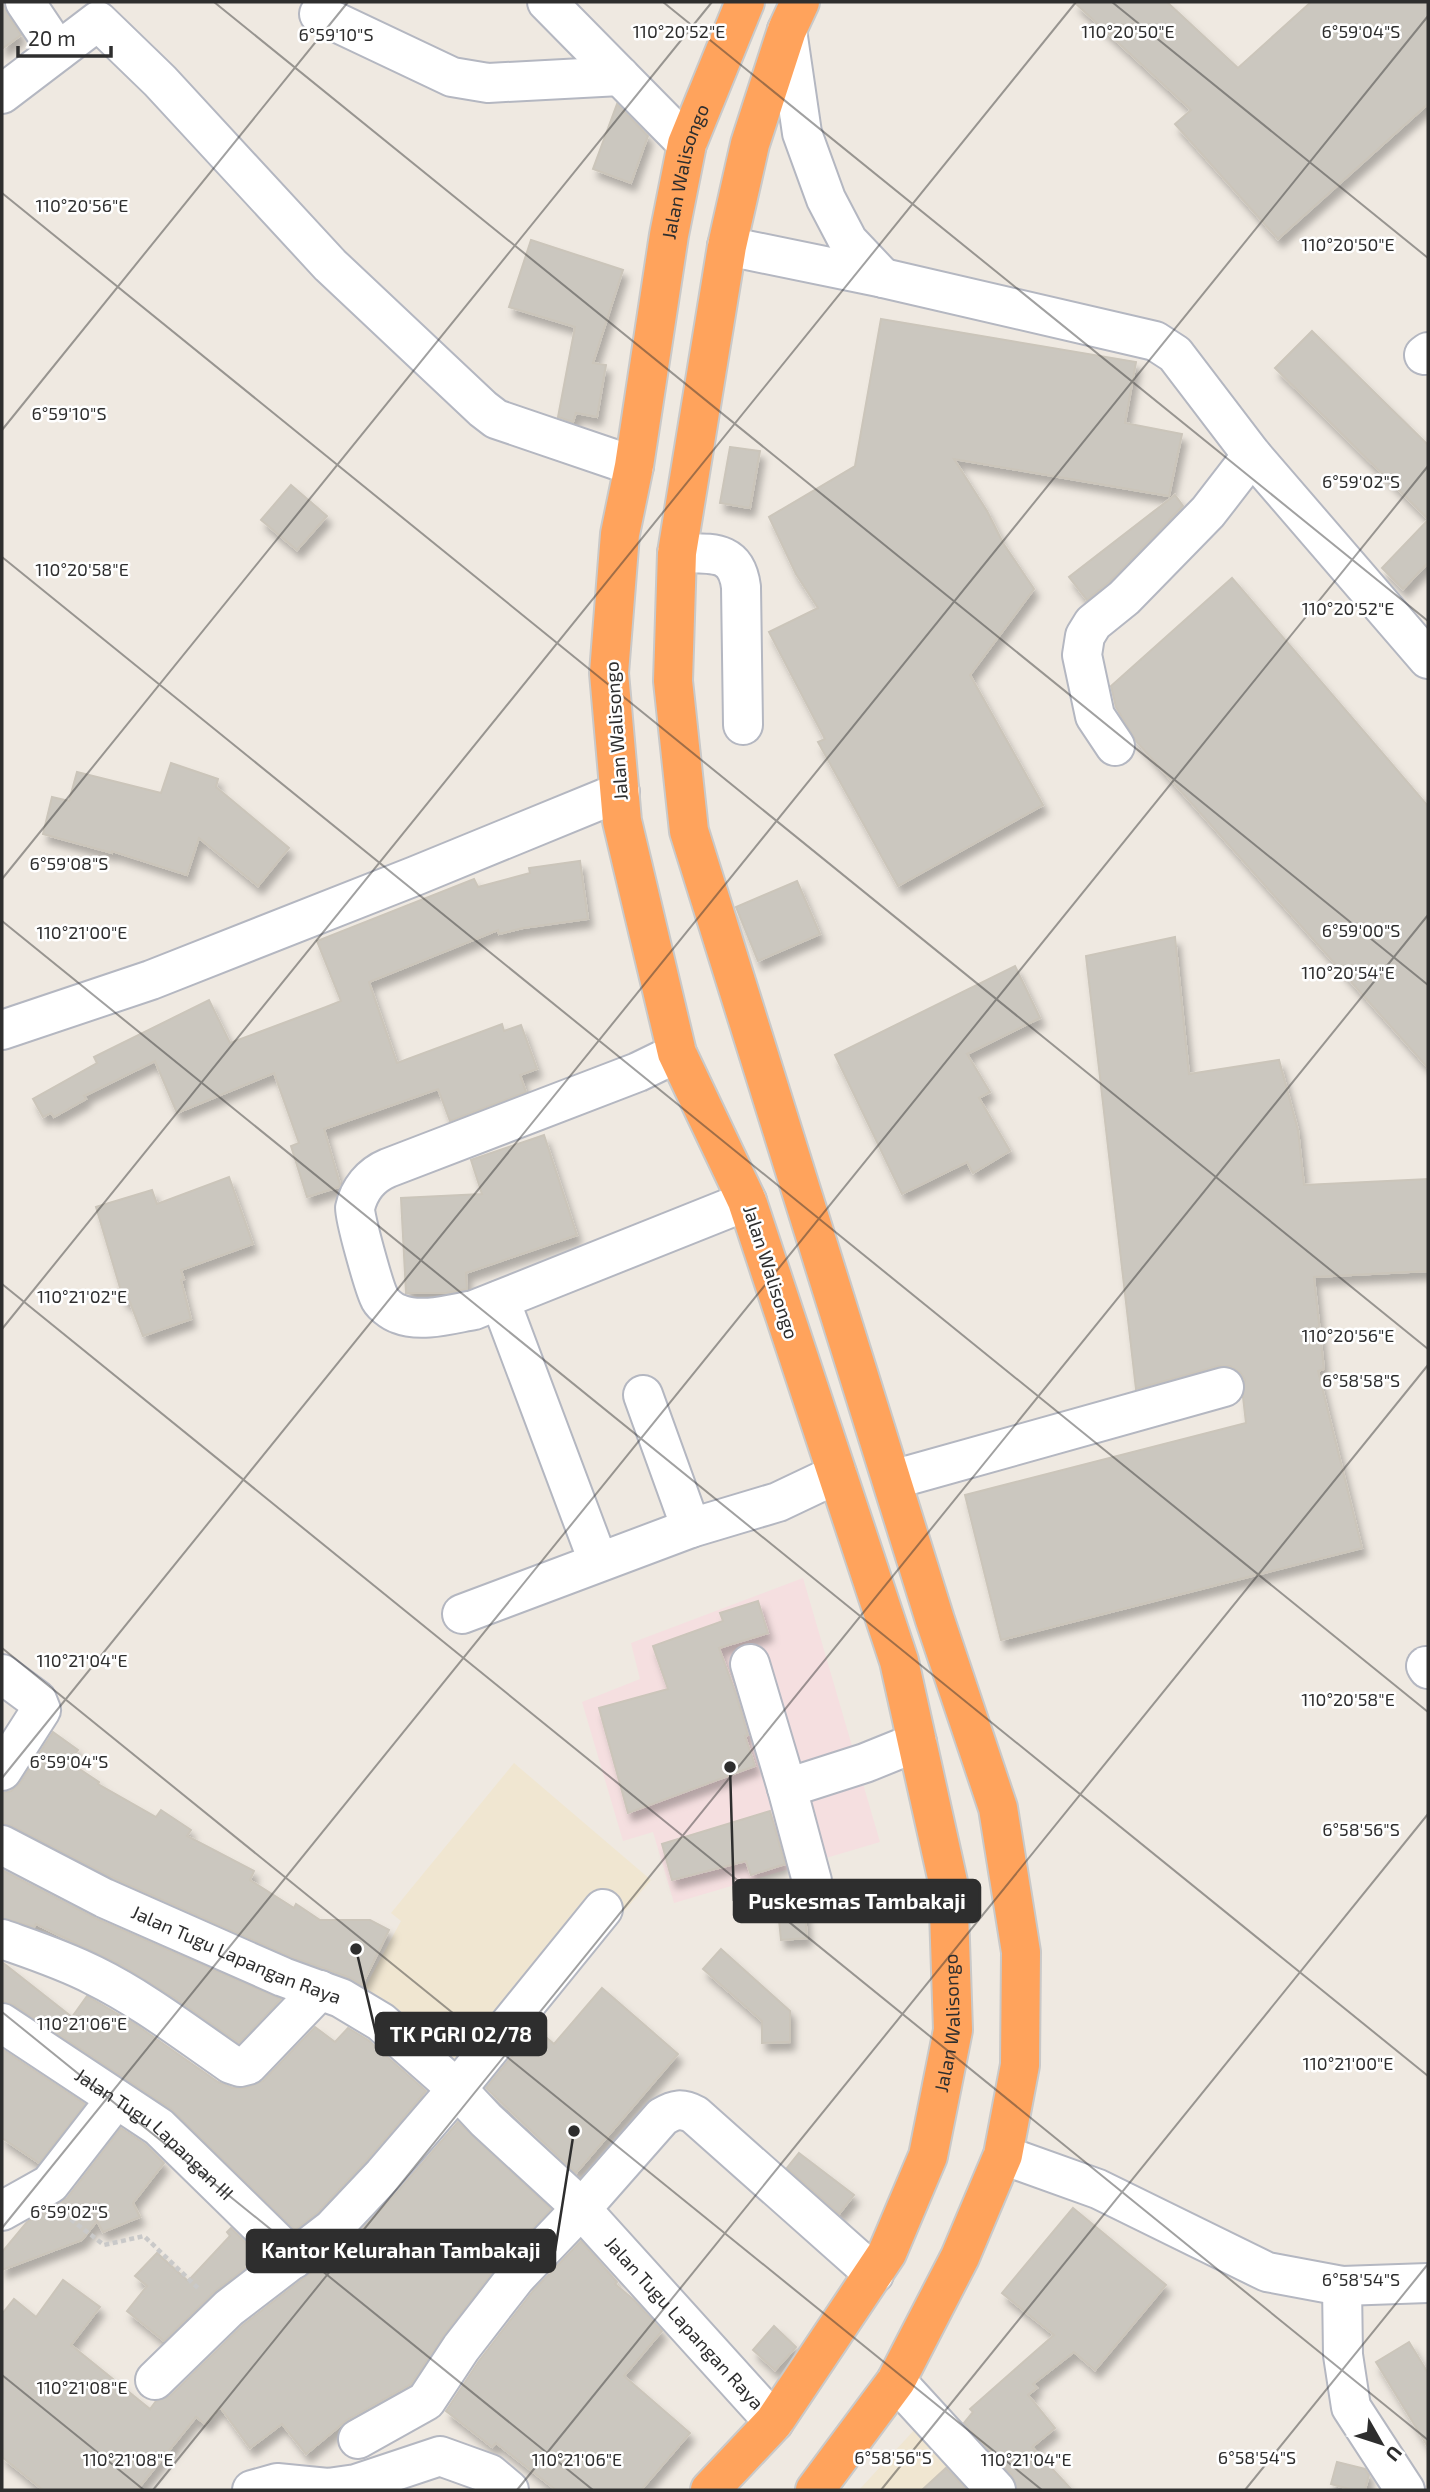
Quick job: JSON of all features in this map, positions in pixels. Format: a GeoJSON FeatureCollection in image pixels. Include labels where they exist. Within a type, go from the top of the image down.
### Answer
{"type":"FeatureCollection","features":[{"type":"Feature","properties":{"kind":"highway","name":"Jalan Walisongo"},"geometry":{"type":"LineString","coordinates":[[710,2490],[774,2422],[887,2253],[928,2156],[953,2030],[948,1882],[899,1661],[747,1201],[677,1053],[622,821],[609,673],[620,534],[634,466],[687,144],[745,2]]}},
{"type":"Feature","properties":{"kind":"highway"},"geometry":{"type":"LineString","coordinates":[[794,16],[750,144],[727,246],[677,553],[673,681],[689,831],[892,1480],[998,1808],[1021,1952],[1020,2065],[1003,2155],[960,2257],[896,2381],[814,2490]]}},
{"type":"Feature","properties":{"kind":"street"},"geometry":{"type":"LineString","coordinates":[[25,2],[58,51]]}},
{"type":"Feature","properties":{"kind":"street"},"geometry":{"type":"LineString","coordinates":[[547,2],[687,144]]}},
{"type":"Feature","properties":{"kind":"street"},"geometry":{"type":"LineString","coordinates":[[2,94],[110,11],[160,81],[330,265],[483,410],[496,419],[634,466]]}},
{"type":"Feature","properties":{"kind":"street"},"geometry":{"type":"LineString","coordinates":[[319,14],[452,77],[488,83],[620,76]]}},
{"type":"Feature","properties":{"kind":"street"},"geometry":{"type":"LineString","coordinates":[[794,16],[802,133],[826,199],[848,241],[883,278]]}},
{"type":"Feature","properties":{"kind":"street"},"geometry":{"type":"LineString","coordinates":[[727,246],[883,278],[1155,341],[1175,354],[1252,454],[1428,659]]}},
{"type":"Feature","properties":{"kind":"street"},"geometry":{"type":"LineString","coordinates":[[1115,746],[1095,716],[1082,655],[1085,636],[1093,623],[1124,598],[1208,512],[1252,454]]}},
{"type":"Feature","properties":{"kind":"street"},"geometry":{"type":"LineString","coordinates":[[677,553],[712,554],[732,561],[736,567],[741,587],[743,725]]}},
{"type":"Feature","properties":{"kind":"street"},"geometry":{"type":"LineString","coordinates":[[2,1030],[151,980],[620,792]]}},
{"type":"Feature","properties":{"kind":"street"},"geometry":{"type":"LineString","coordinates":[[677,1053],[638,1072],[388,1168],[369,1180],[355,1210],[379,1300],[398,1314],[412,1317],[440,1316],[474,1310],[747,1201]]}},
{"type":"Feature","properties":{"kind":"street"},"geometry":{"type":"LineString","coordinates":[[499,1300],[598,1561]]}},
{"type":"Feature","properties":{"kind":"street"},"geometry":{"type":"LineString","coordinates":[[892,1480],[1224,1387]]}},
{"type":"Feature","properties":{"kind":"street"},"geometry":{"type":"LineString","coordinates":[[643,1395],[691,1528]]}},
{"type":"Feature","properties":{"kind":"street"},"geometry":{"type":"LineString","coordinates":[[462,1614],[691,1528],[778,1502],[838,1475]]}},
{"type":"Feature","properties":{"kind":"street"},"geometry":{"type":"LineString","coordinates":[[750,1664],[812,1881]]}},
{"type":"Feature","properties":{"kind":"street"},"geometry":{"type":"LineString","coordinates":[[2,1674],[37,1700],[41,1710],[2,1771]]}},
{"type":"Feature","properties":{"kind":"street"},"geometry":{"type":"LineString","coordinates":[[787,1788],[865,1763],[917,1742]]}},
{"type":"Feature","properties":{"kind":"street","name":"Jalan Tugu Lapangan Raya"},"geometry":{"type":"LineString","coordinates":[[2,1844],[104,1898],[283,1977],[341,1998],[381,2022],[457,2089],[486,2120],[581,2209],[774,2422]]}},
{"type":"Feature","properties":{"kind":"street"},"geometry":{"type":"LineString","coordinates":[[155,2380],[224,2313],[332,2229],[457,2089],[603,1909]]}},
{"type":"Feature","properties":{"kind":"street"},"geometry":{"type":"LineString","coordinates":[[2,1939],[95,1976],[135,1998],[231,2064],[240,2067],[248,2065],[320,1990]]}},
{"type":"Feature","properties":{"kind":"street","name":"Jalan Tugu Lapangan III"},"geometry":{"type":"LineString","coordinates":[[2,2023],[159,2127],[294,2259]]}},
{"type":"Feature","properties":{"kind":"street"},"geometry":{"type":"LineString","coordinates":[[15,2197],[50,2184],[116,2099]]}},
{"type":"Feature","properties":{"kind":"street"},"geometry":{"type":"LineString","coordinates":[[358,2439],[426,2401],[461,2348],[516,2277],[581,2209],[662,2117],[674,2110],[685,2110],[695,2115],[874,2274]]}},
{"type":"Feature","properties":{"kind":"street"},"geometry":{"type":"LineString","coordinates":[[1003,2155],[1098,2189],[1267,2272],[1342,2286],[1428,2283]]}},
{"type":"Feature","properties":{"kind":"street"},"geometry":{"type":"LineString","coordinates":[[1342,2286],[1343,2356],[1351,2407],[1405,2490]]}},
{"type":"Feature","properties":{"kind":"street"},"geometry":{"type":"LineString","coordinates":[[896,2381],[996,2490]]}},
{"type":"Feature","properties":{"kind":"street"},"geometry":{"type":"LineString","coordinates":[[252,2490],[277,2483],[328,2488],[356,2484],[440,2456],[490,2474],[509,2490]]}},
{"type":"Feature","properties":{"kind":"path"},"geometry":{"type":"LineString","coordinates":[[15,2197],[104,2245],[144,2236],[224,2313]]}},
{"type":"Feature","properties":{"kind":"shaded area"},"geometry":{"type":"Polygon","coordinates":[[[803,1578],[880,1842],[674,1903],[653,1832],[623,1841],[582,1702],[640,1679],[631,1643],[803,1578]]]}},
{"type":"Feature","properties":{"kind":"shaded area"},"geometry":{"type":"Polygon","coordinates":[[[514,1763],[651,1880],[472,2088],[361,1995],[401,1921],[391,1913],[514,1763]]]}},
{"type":"Feature","properties":{"kind":"shaded area"},"geometry":{"type":"Polygon","coordinates":[[[917,2427],[974,2490],[859,2490],[917,2427]]]}},
{"type":"Feature","properties":{"kind":"building"},"geometry":{"type":"Polygon","coordinates":[[[2,2],[21,35],[2,49],[2,2]]]}},
{"type":"Feature","properties":{"kind":"building"},"geometry":{"type":"Polygon","coordinates":[[[1074,2],[1167,2],[1238,68],[1311,2],[1428,2],[1428,104],[1278,239],[1175,124],[1191,110],[1074,2]]]}},
{"type":"Feature","properties":{"kind":"building"},"geometry":{"type":"Polygon","coordinates":[[[617,104],[648,136],[631,183],[593,169],[617,104]]]}},
{"type":"Feature","properties":{"kind":"building"},"geometry":{"type":"Polygon","coordinates":[[[531,240],[623,270],[593,363],[606,365],[597,417],[576,413],[573,422],[558,417],[575,327],[509,307],[531,240]]]}},
{"type":"Feature","properties":{"kind":"building"},"geometry":{"type":"Polygon","coordinates":[[[881,319],[1136,362],[1125,423],[1182,434],[1169,496],[954,459],[987,511],[1003,543],[1034,589],[970,675],[1043,805],[898,886],[818,742],[825,739],[769,632],[818,608],[796,574],[769,517],[855,466],[881,319]]]}},
{"type":"Feature","properties":{"kind":"building"},"geometry":{"type":"Polygon","coordinates":[[[1312,331],[1428,445],[1428,519],[1275,368],[1312,331]]]}},
{"type":"Feature","properties":{"kind":"building"},"geometry":{"type":"Polygon","coordinates":[[[730,447],[760,451],[750,508],[720,503],[730,447]]]}},
{"type":"Feature","properties":{"kind":"building"},"geometry":{"type":"Polygon","coordinates":[[[291,485],[327,516],[297,550],[261,520],[291,485]]]}},
{"type":"Feature","properties":{"kind":"building"},"geometry":{"type":"Polygon","coordinates":[[[1175,495],[1183,506],[1109,582],[1087,600],[1069,577],[1175,495]]]}},
{"type":"Feature","properties":{"kind":"building"},"geometry":{"type":"Polygon","coordinates":[[[1428,520],[1428,563],[1403,589],[1382,568],[1428,520]]]}},
{"type":"Feature","properties":{"kind":"building"},"geometry":{"type":"Polygon","coordinates":[[[1232,578],[1428,806],[1428,1068],[1136,741],[1116,707],[1111,686],[1232,578]]]}},
{"type":"Feature","properties":{"kind":"building"},"geometry":{"type":"Polygon","coordinates":[[[171,763],[218,779],[216,787],[289,848],[258,886],[199,838],[187,875],[112,851],[43,834],[52,797],[69,801],[77,772],[161,793],[171,763]]]}},
{"type":"Feature","properties":{"kind":"building"},"geometry":{"type":"Polygon","coordinates":[[[580,861],[588,919],[499,934],[498,930],[369,982],[397,1063],[502,1024],[504,1031],[521,1025],[537,1069],[520,1075],[526,1092],[450,1121],[438,1089],[324,1129],[339,1187],[307,1197],[291,1146],[299,1143],[274,1073],[177,1113],[155,1061],[84,1096],[86,1099],[54,1117],[51,1113],[43,1117],[33,1099],[97,1063],[94,1057],[209,1000],[230,1043],[341,1001],[317,941],[474,879],[478,887],[530,873],[529,868],[580,861]]]}},
{"type":"Feature","properties":{"kind":"building"},"geometry":{"type":"Polygon","coordinates":[[[797,881],[820,934],[758,961],[736,907],[797,881]]]}},
{"type":"Feature","properties":{"kind":"building"},"geometry":{"type":"Polygon","coordinates":[[[1175,937],[1189,1074],[1279,1060],[1298,1130],[1304,1185],[1428,1179],[1428,1271],[1314,1277],[1324,1369],[1318,1371],[1362,1548],[1001,1640],[965,1495],[1246,1423],[1243,1397],[1245,1380],[1240,1372],[1230,1366],[1218,1366],[1136,1389],[1086,956],[1175,937]]]}},
{"type":"Feature","properties":{"kind":"building"},"geometry":{"type":"Polygon","coordinates":[[[1015,966],[1040,1018],[967,1054],[990,1092],[979,1098],[1010,1151],[973,1173],[967,1162],[902,1194],[835,1055],[1015,966]]]}},
{"type":"Feature","properties":{"kind":"building"},"geometry":{"type":"Polygon","coordinates":[[[544,1135],[577,1235],[466,1273],[467,1289],[446,1293],[406,1293],[401,1198],[482,1194],[471,1160],[544,1135]]]}},
{"type":"Feature","properties":{"kind":"building"},"geometry":{"type":"Polygon","coordinates":[[[229,1177],[253,1244],[181,1270],[191,1319],[143,1336],[129,1300],[124,1301],[96,1207],[152,1190],[157,1204],[229,1177]]]}},
{"type":"Feature","properties":{"kind":"building"},"geometry":{"type":"Polygon","coordinates":[[[758,1601],[768,1633],[719,1648],[736,1694],[755,1766],[628,1813],[599,1708],[668,1689],[653,1646],[723,1621],[720,1613],[758,1601]]]}},
{"type":"Feature","properties":{"kind":"building"},"geometry":{"type":"Polygon","coordinates":[[[53,1732],[78,1750],[69,1762],[99,1782],[98,1784],[156,1817],[161,1810],[191,1830],[187,1836],[254,1871],[250,1880],[294,1908],[296,1904],[320,1920],[370,1920],[389,1930],[362,1985],[348,1977],[291,1957],[113,1878],[2,1823],[2,1793],[11,1791],[20,1783],[53,1732]]]}},
{"type":"Feature","properties":{"kind":"building"},"geometry":{"type":"Polygon","coordinates":[[[770,1811],[785,1864],[751,1875],[746,1861],[672,1880],[662,1844],[770,1811]]]}},
{"type":"Feature","properties":{"kind":"building"},"geometry":{"type":"Polygon","coordinates":[[[2,1870],[95,1918],[281,1999],[239,2043],[121,1965],[36,1924],[34,1927],[2,1918],[2,1870]]]}},
{"type":"Feature","properties":{"kind":"building"},"geometry":{"type":"Polygon","coordinates":[[[792,1888],[796,1896],[804,1901],[807,1938],[781,1940],[776,1890],[792,1888]]]}},
{"type":"Feature","properties":{"kind":"building"},"geometry":{"type":"Polygon","coordinates":[[[721,1949],[790,2011],[790,2042],[762,2043],[762,2021],[703,1969],[721,1949]]]}},
{"type":"Feature","properties":{"kind":"building"},"geometry":{"type":"Polygon","coordinates":[[[2,1962],[72,2017],[87,1996],[135,2024],[218,2082],[233,2088],[245,2088],[263,2081],[315,2027],[335,2042],[348,2028],[368,2040],[426,2091],[367,2160],[317,2213],[295,2230],[171,2109],[14,2005],[2,2001],[2,1962]]]}},
{"type":"Feature","properties":{"kind":"building"},"geometry":{"type":"Polygon","coordinates":[[[602,1988],[678,2054],[576,2173],[486,2088],[535,2028],[554,2044],[602,1988]]]}},
{"type":"Feature","properties":{"kind":"building"},"geometry":{"type":"Polygon","coordinates":[[[2,2049],[85,2104],[39,2163],[2,2138],[2,2049]]]}},
{"type":"Feature","properties":{"kind":"building"},"geometry":{"type":"Polygon","coordinates":[[[458,2122],[551,2209],[499,2264],[444,2335],[411,2384],[347,2420],[306,2454],[282,2424],[250,2448],[220,2407],[205,2424],[196,2417],[137,2490],[43,2490],[2,2457],[2,2314],[14,2299],[36,2317],[63,2280],[100,2307],[71,2345],[150,2409],[156,2401],[170,2396],[243,2325],[348,2244],[458,2122]]]}},
{"type":"Feature","properties":{"kind":"building"},"geometry":{"type":"Polygon","coordinates":[[[121,2128],[145,2144],[164,2163],[133,2203],[140,2217],[103,2232],[97,2221],[82,2240],[2,2270],[2,2252],[27,2222],[67,2198],[121,2128]]]}},
{"type":"Feature","properties":{"kind":"building"},"geometry":{"type":"Polygon","coordinates":[[[799,2153],[854,2195],[839,2214],[787,2168],[799,2153]]]}},
{"type":"Feature","properties":{"kind":"building"},"geometry":{"type":"Polygon","coordinates":[[[1073,2208],[1166,2285],[1095,2370],[1074,2352],[1033,2384],[1037,2388],[1028,2395],[1055,2428],[1032,2447],[1072,2490],[1017,2490],[1012,2475],[964,2423],[973,2412],[970,2409],[1054,2335],[1002,2293],[1073,2208]]]}},
{"type":"Feature","properties":{"kind":"building"},"geometry":{"type":"Polygon","coordinates":[[[231,2228],[260,2257],[214,2292],[164,2341],[127,2311],[147,2286],[135,2276],[157,2253],[188,2281],[230,2236],[227,2232],[231,2228]]]}},
{"type":"Feature","properties":{"kind":"building"},"geometry":{"type":"Polygon","coordinates":[[[581,2241],[617,2282],[615,2284],[634,2300],[662,2331],[624,2376],[690,2433],[641,2490],[556,2490],[496,2443],[492,2447],[446,2411],[479,2361],[533,2291],[581,2241]]]}},
{"type":"Feature","properties":{"kind":"building"},"geometry":{"type":"Polygon","coordinates":[[[774,2326],[796,2347],[775,2370],[753,2350],[774,2326]]]}},
{"type":"Feature","properties":{"kind":"building"},"geometry":{"type":"Polygon","coordinates":[[[1409,2342],[1428,2373],[1428,2447],[1376,2362],[1409,2342]]]}},
{"type":"Feature","properties":{"kind":"building"},"geometry":{"type":"Polygon","coordinates":[[[1337,2462],[1365,2469],[1369,2475],[1365,2490],[1331,2484],[1337,2462]]]}},
{"type":"Feature","properties":{"kind":"building"},"geometry":{"type":"Polygon","coordinates":[[[946,2468],[967,2490],[922,2490],[946,2468]]]}},
{"type":"Feature","properties":{"kind":"place","name":"Puskesmas Tambakaji"},"geometry":{"type":"Point","coordinates":[730,1767]}},
{"type":"Feature","properties":{"kind":"place","name":"TK PGRI 02/78"},"geometry":{"type":"Point","coordinates":[356,1949]}},
{"type":"Feature","properties":{"kind":"place","name":"Kantor Kelurahan Tambakaji"},"geometry":{"type":"Point","coordinates":[574,2131]}}]}
